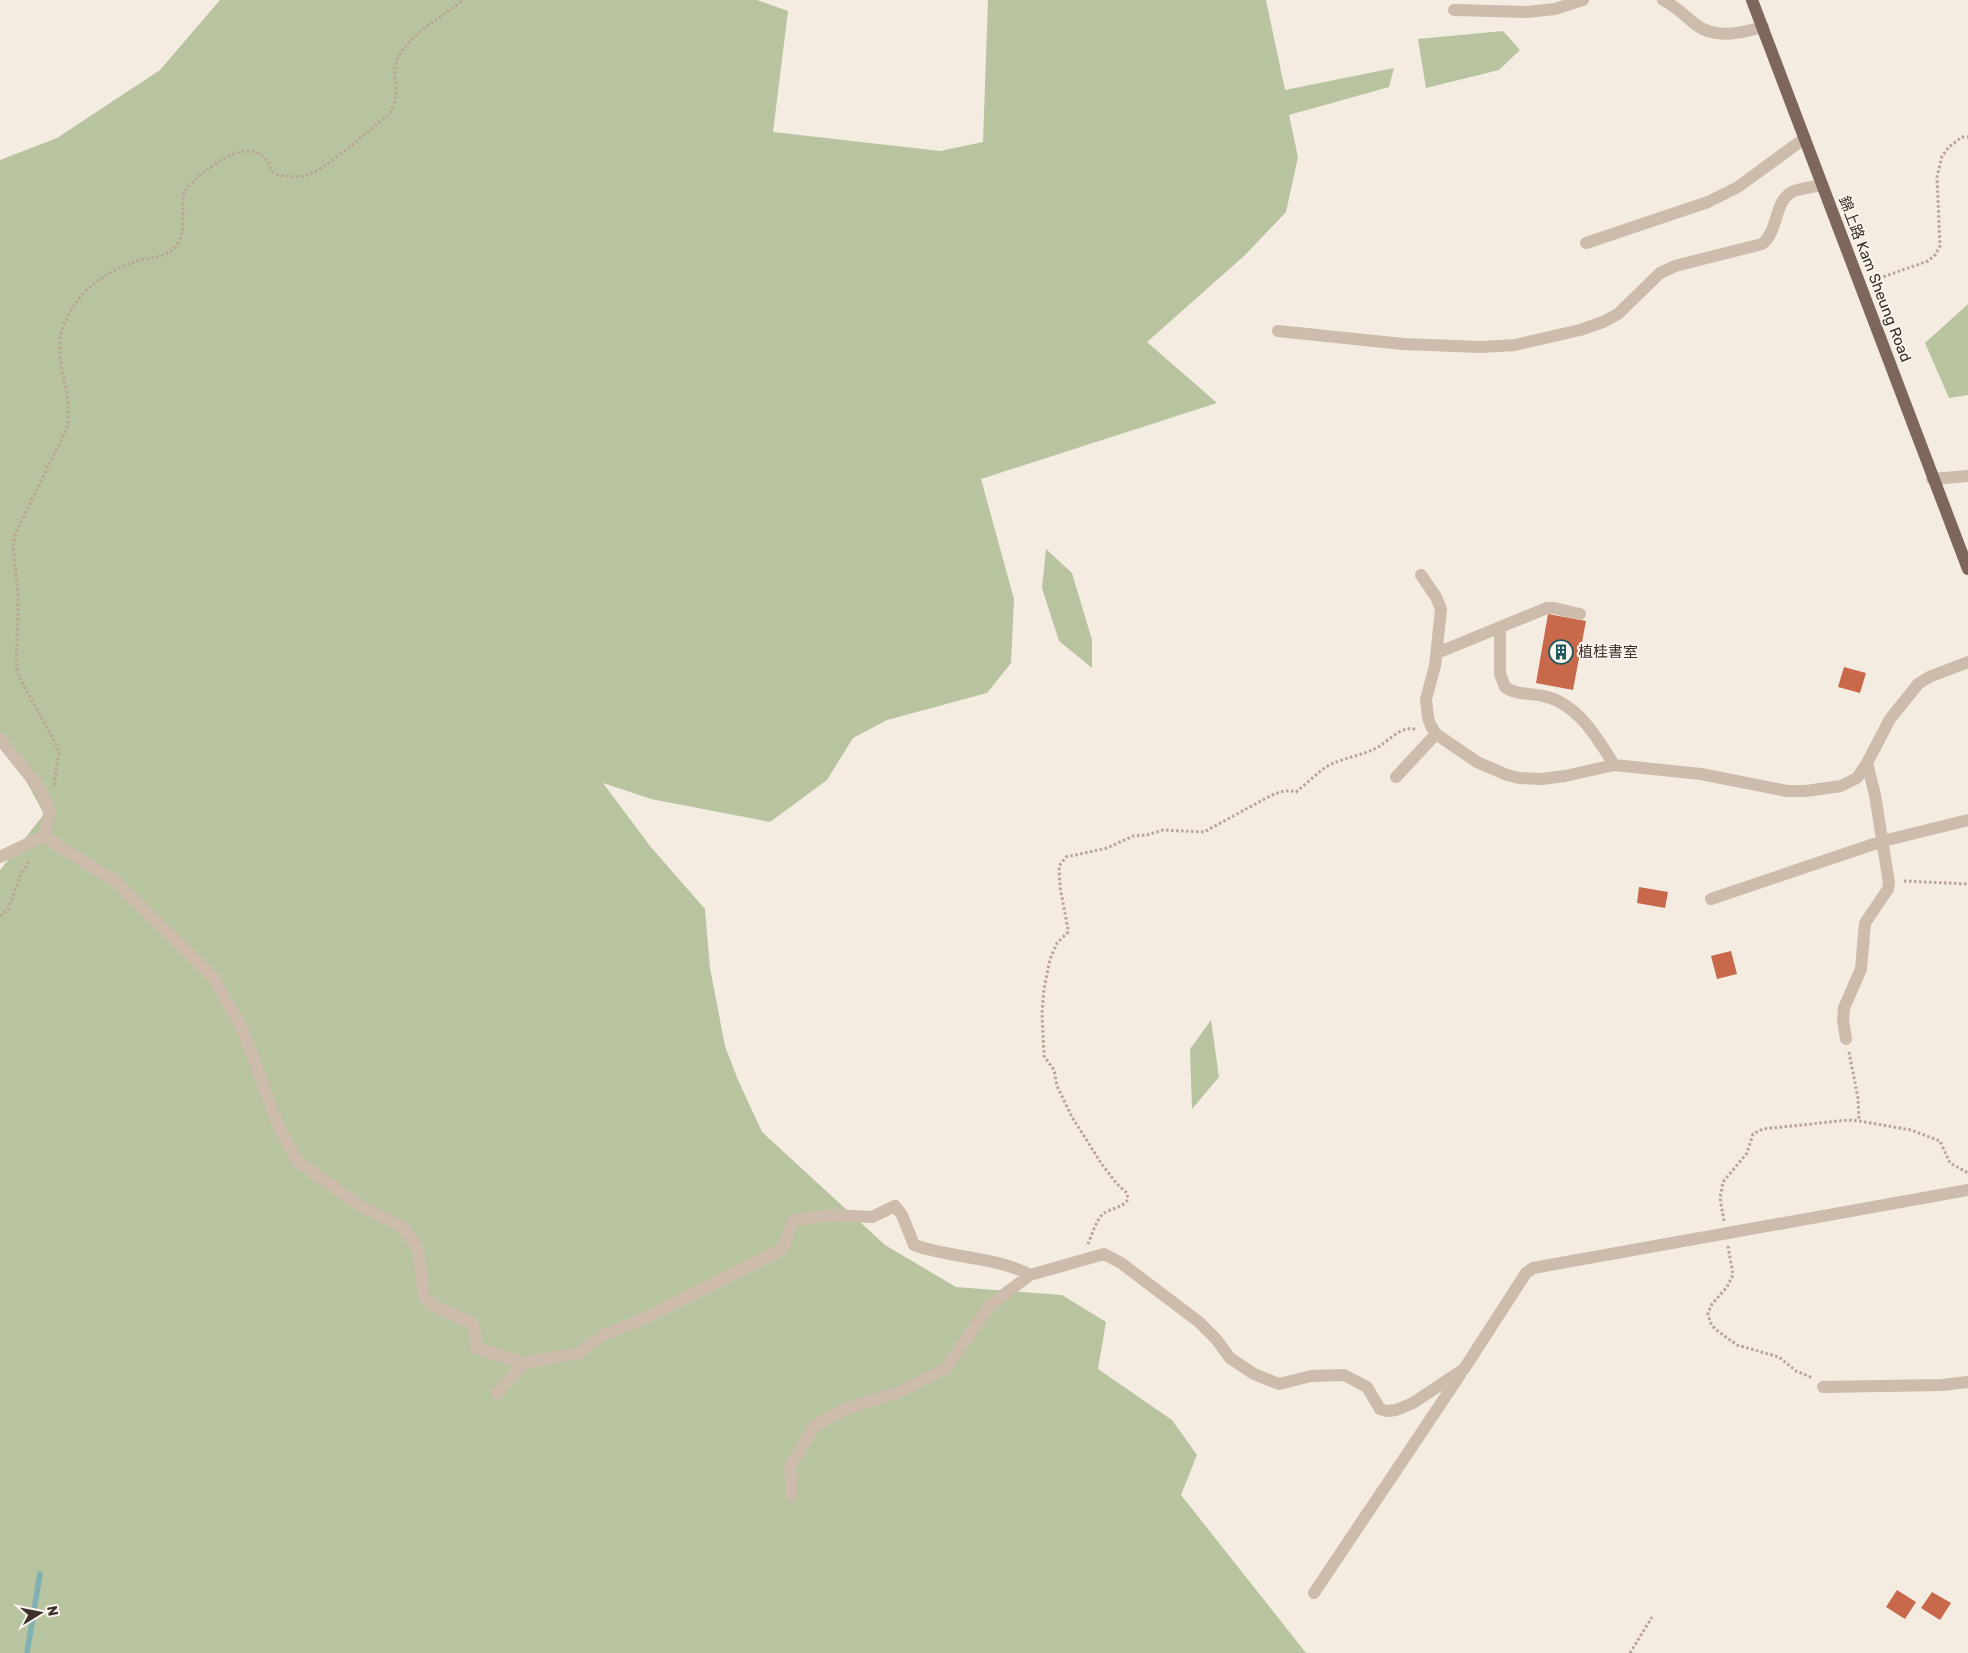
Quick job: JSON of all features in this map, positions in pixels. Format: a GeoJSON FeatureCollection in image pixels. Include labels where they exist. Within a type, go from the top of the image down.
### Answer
{"type":"FeatureCollection","features":[{"type":"Feature","properties":{"kind":"main road","name":"錦上路 Kam Sheung Road"},"geometry":{"type":"LineString","coordinates":[[1752,0],[1968,569]]}},
{"type":"Feature","properties":{"kind":"street"},"geometry":{"type":"LineString","coordinates":[[1454,10],[1527,12],[1555,9],[1583,0]]}},
{"type":"Feature","properties":{"kind":"street"},"geometry":{"type":"LineString","coordinates":[[1663,0],[1697,26],[1710,31],[1726,34],[1763,27]]}},
{"type":"Feature","properties":{"kind":"street"},"geometry":{"type":"LineString","coordinates":[[1586,244],[1708,202],[1738,187],[1805,138]]}},
{"type":"Feature","properties":{"kind":"street"},"geometry":{"type":"LineString","coordinates":[[1278,330],[1403,344],[1481,347],[1515,345],[1580,330],[1603,322],[1618,314],[1660,273],[1676,266],[1762,244],[1771,234],[1780,206],[1786,196],[1794,191],[1822,185]]}},
{"type":"Feature","properties":{"kind":"street"},"geometry":{"type":"LineString","coordinates":[[1932,478],[1968,476]]}},
{"type":"Feature","properties":{"kind":"street"},"geometry":{"type":"LineString","coordinates":[[1421,575],[1436,597],[1441,610],[1435,666],[1426,699],[1428,718],[1435,736],[1477,762],[1507,775],[1520,778],[1550,778],[1614,765],[1701,774],[1787,791],[1829,788],[1850,782],[1856,778],[1867,763],[1890,719],[1918,684],[1929,677],[1968,662]]}},
{"type":"Feature","properties":{"kind":"street"},"geometry":{"type":"LineString","coordinates":[[1437,653],[1547,608],[1580,614]]}},
{"type":"Feature","properties":{"kind":"street"},"geometry":{"type":"LineString","coordinates":[[1500,628],[1500,674],[1505,687],[1514,692],[1544,696],[1579,715],[1600,741],[1614,765]]}},
{"type":"Feature","properties":{"kind":"street"},"geometry":{"type":"LineString","coordinates":[[1396,777],[1435,736]]}},
{"type":"Feature","properties":{"kind":"street"},"geometry":{"type":"LineString","coordinates":[[0,738],[40,789],[50,810],[44,836]]}},
{"type":"Feature","properties":{"kind":"street"},"geometry":{"type":"LineString","coordinates":[[1846,1039],[1843,1020],[1844,1008],[1860,969],[1865,923],[1888,889],[1889,875],[1884,841],[1867,763]]}},
{"type":"Feature","properties":{"kind":"street"},"geometry":{"type":"LineString","coordinates":[[1711,899],[1884,841],[1968,820]]}},
{"type":"Feature","properties":{"kind":"street"},"geometry":{"type":"LineString","coordinates":[[0,857],[44,836]]}},
{"type":"Feature","properties":{"kind":"street"},"geometry":{"type":"LineString","coordinates":[[44,836],[117,883],[214,977],[243,1030],[277,1123],[297,1161],[359,1205],[403,1227],[418,1249],[424,1296],[433,1306],[472,1323],[476,1336],[476,1348],[524,1363],[579,1353],[603,1335],[639,1321],[783,1249],[792,1220],[834,1215],[872,1217],[896,1206],[902,1215],[914,1246],[933,1252],[1016,1267],[1030,1275]]}},
{"type":"Feature","properties":{"kind":"street"},"geometry":{"type":"LineString","coordinates":[[1314,1593],[1526,1273],[1533,1268],[1968,1190]]}},
{"type":"Feature","properties":{"kind":"street"},"geometry":{"type":"LineString","coordinates":[[792,1496],[790,1467],[815,1425],[848,1408],[899,1392],[945,1369],[990,1305],[1030,1275],[1104,1254],[1121,1263],[1199,1322],[1216,1339],[1230,1358],[1254,1374],[1279,1384],[1311,1376],[1344,1375],[1367,1387],[1380,1409],[1387,1411],[1413,1403],[1464,1369]]}},
{"type":"Feature","properties":{"kind":"street"},"geometry":{"type":"LineString","coordinates":[[497,1393],[524,1363]]}},
{"type":"Feature","properties":{"kind":"street"},"geometry":{"type":"LineString","coordinates":[[1823,1387],[1942,1385],[1968,1382]]}},
{"type":"Feature","properties":{"kind":"path"},"geometry":{"type":"LineString","coordinates":[[50,810],[59,752],[19,677],[16,664],[18,593],[14,546],[15,534],[68,423],[70,405],[60,364],[59,346],[63,328],[72,306],[87,289],[108,272],[135,262],[160,256],[170,251],[178,242],[182,229],[185,190],[228,155],[256,153],[263,156],[273,172],[280,175],[302,176],[312,174],[324,167],[389,114],[395,105],[397,93],[395,72],[397,60],[405,47],[463,0]]}},
{"type":"Feature","properties":{"kind":"path"},"geometry":{"type":"LineString","coordinates":[[1860,285],[1928,261],[1935,255],[1940,246],[1937,177],[1942,156],[1962,137],[1968,136]]}},
{"type":"Feature","properties":{"kind":"path"},"geometry":{"type":"LineString","coordinates":[[1091,1258],[1087,1247],[1101,1216],[1105,1212],[1125,1204],[1128,1195],[1101,1163],[1072,1117],[1057,1086],[1054,1070],[1044,1056],[1042,1013],[1046,982],[1053,951],[1057,943],[1068,932],[1060,887],[1059,866],[1066,857],[1107,848],[1133,836],[1147,835],[1163,830],[1204,832],[1281,791],[1290,790],[1296,792],[1325,768],[1379,746],[1405,729],[1415,728],[1435,736]]}},
{"type":"Feature","properties":{"kind":"path"},"geometry":{"type":"LineString","coordinates":[[0,916],[8,910],[21,874],[30,859]]}},
{"type":"Feature","properties":{"kind":"path"},"geometry":{"type":"LineString","coordinates":[[1888,889],[1897,882],[1903,881],[1968,884]]}},
{"type":"Feature","properties":{"kind":"path"},"geometry":{"type":"LineString","coordinates":[[1846,1039],[1858,1098],[1859,1121]]}},
{"type":"Feature","properties":{"kind":"path"},"geometry":{"type":"LineString","coordinates":[[1630,1653],[1652,1617]]}},
{"type":"Feature","properties":{"kind":"green space"},"geometry":{"type":"Polygon","coordinates":[[[220,0],[757,0],[788,11],[773,132],[940,151],[983,142],[988,0],[1266,0],[1285,90],[1394,68],[1389,87],[1289,115],[1298,157],[1286,212],[1244,256],[1147,342],[1217,403],[981,479],[1014,599],[1011,663],[987,693],[887,720],[853,738],[827,780],[770,822],[651,799],[603,783],[650,846],[705,909],[710,968],[725,1046],[762,1132],[885,1245],[956,1287],[1062,1295],[1106,1322],[1098,1369],[1172,1420],[1197,1455],[1181,1495],[1306,1653],[0,1653],[0,870],[44,814],[0,733],[0,160],[57,138],[160,70],[220,0]]]}},
{"type":"Feature","properties":{"kind":"green space"},"geometry":{"type":"Polygon","coordinates":[[[1503,31],[1520,50],[1499,70],[1426,88],[1418,39],[1503,31]]]}},
{"type":"Feature","properties":{"kind":"green space"},"geometry":{"type":"Polygon","coordinates":[[[1968,304],[1968,395],[1949,398],[1925,343],[1968,304]]]}},
{"type":"Feature","properties":{"kind":"green space"},"geometry":{"type":"Polygon","coordinates":[[[1046,549],[1072,573],[1092,640],[1092,668],[1059,641],[1042,588],[1046,549]]]}},
{"type":"Feature","properties":{"kind":"green space"},"geometry":{"type":"Polygon","coordinates":[[[1211,1020],[1219,1077],[1192,1109],[1190,1049],[1211,1020]]]}},
{"type":"Feature","properties":{"kind":"building","name":"植桂書室"},"geometry":{"type":"Polygon","coordinates":[[[1548,614],[1586,621],[1573,690],[1536,683],[1548,614]]]}},
{"type":"Feature","properties":{"kind":"building"},"geometry":{"type":"Polygon","coordinates":[[[1844,667],[1866,673],[1860,693],[1838,687],[1844,667]]]}},
{"type":"Feature","properties":{"kind":"building"},"geometry":{"type":"Polygon","coordinates":[[[1639,887],[1668,892],[1665,908],[1637,903],[1639,887]]]}},
{"type":"Feature","properties":{"kind":"building"},"geometry":{"type":"Polygon","coordinates":[[[1731,951],[1737,974],[1717,979],[1711,956],[1731,951]]]}},
{"type":"Feature","properties":{"kind":"building"},"geometry":{"type":"Polygon","coordinates":[[[1897,1590],[1916,1602],[1905,1619],[1886,1607],[1897,1590]]]}},
{"type":"Feature","properties":{"kind":"building"},"geometry":{"type":"Polygon","coordinates":[[[1932,1592],[1951,1603],[1940,1620],[1921,1608],[1932,1592]]]}},
{"type":"Feature","properties":{"kind":"waterway"},"geometry":{"type":"LineString","coordinates":[[27,1653],[40,1574]]}},
{"type":"Feature","properties":{"kind":"place","name":"植桂書室"},"geometry":{"type":"Point","coordinates":[1561,652]}}]}
